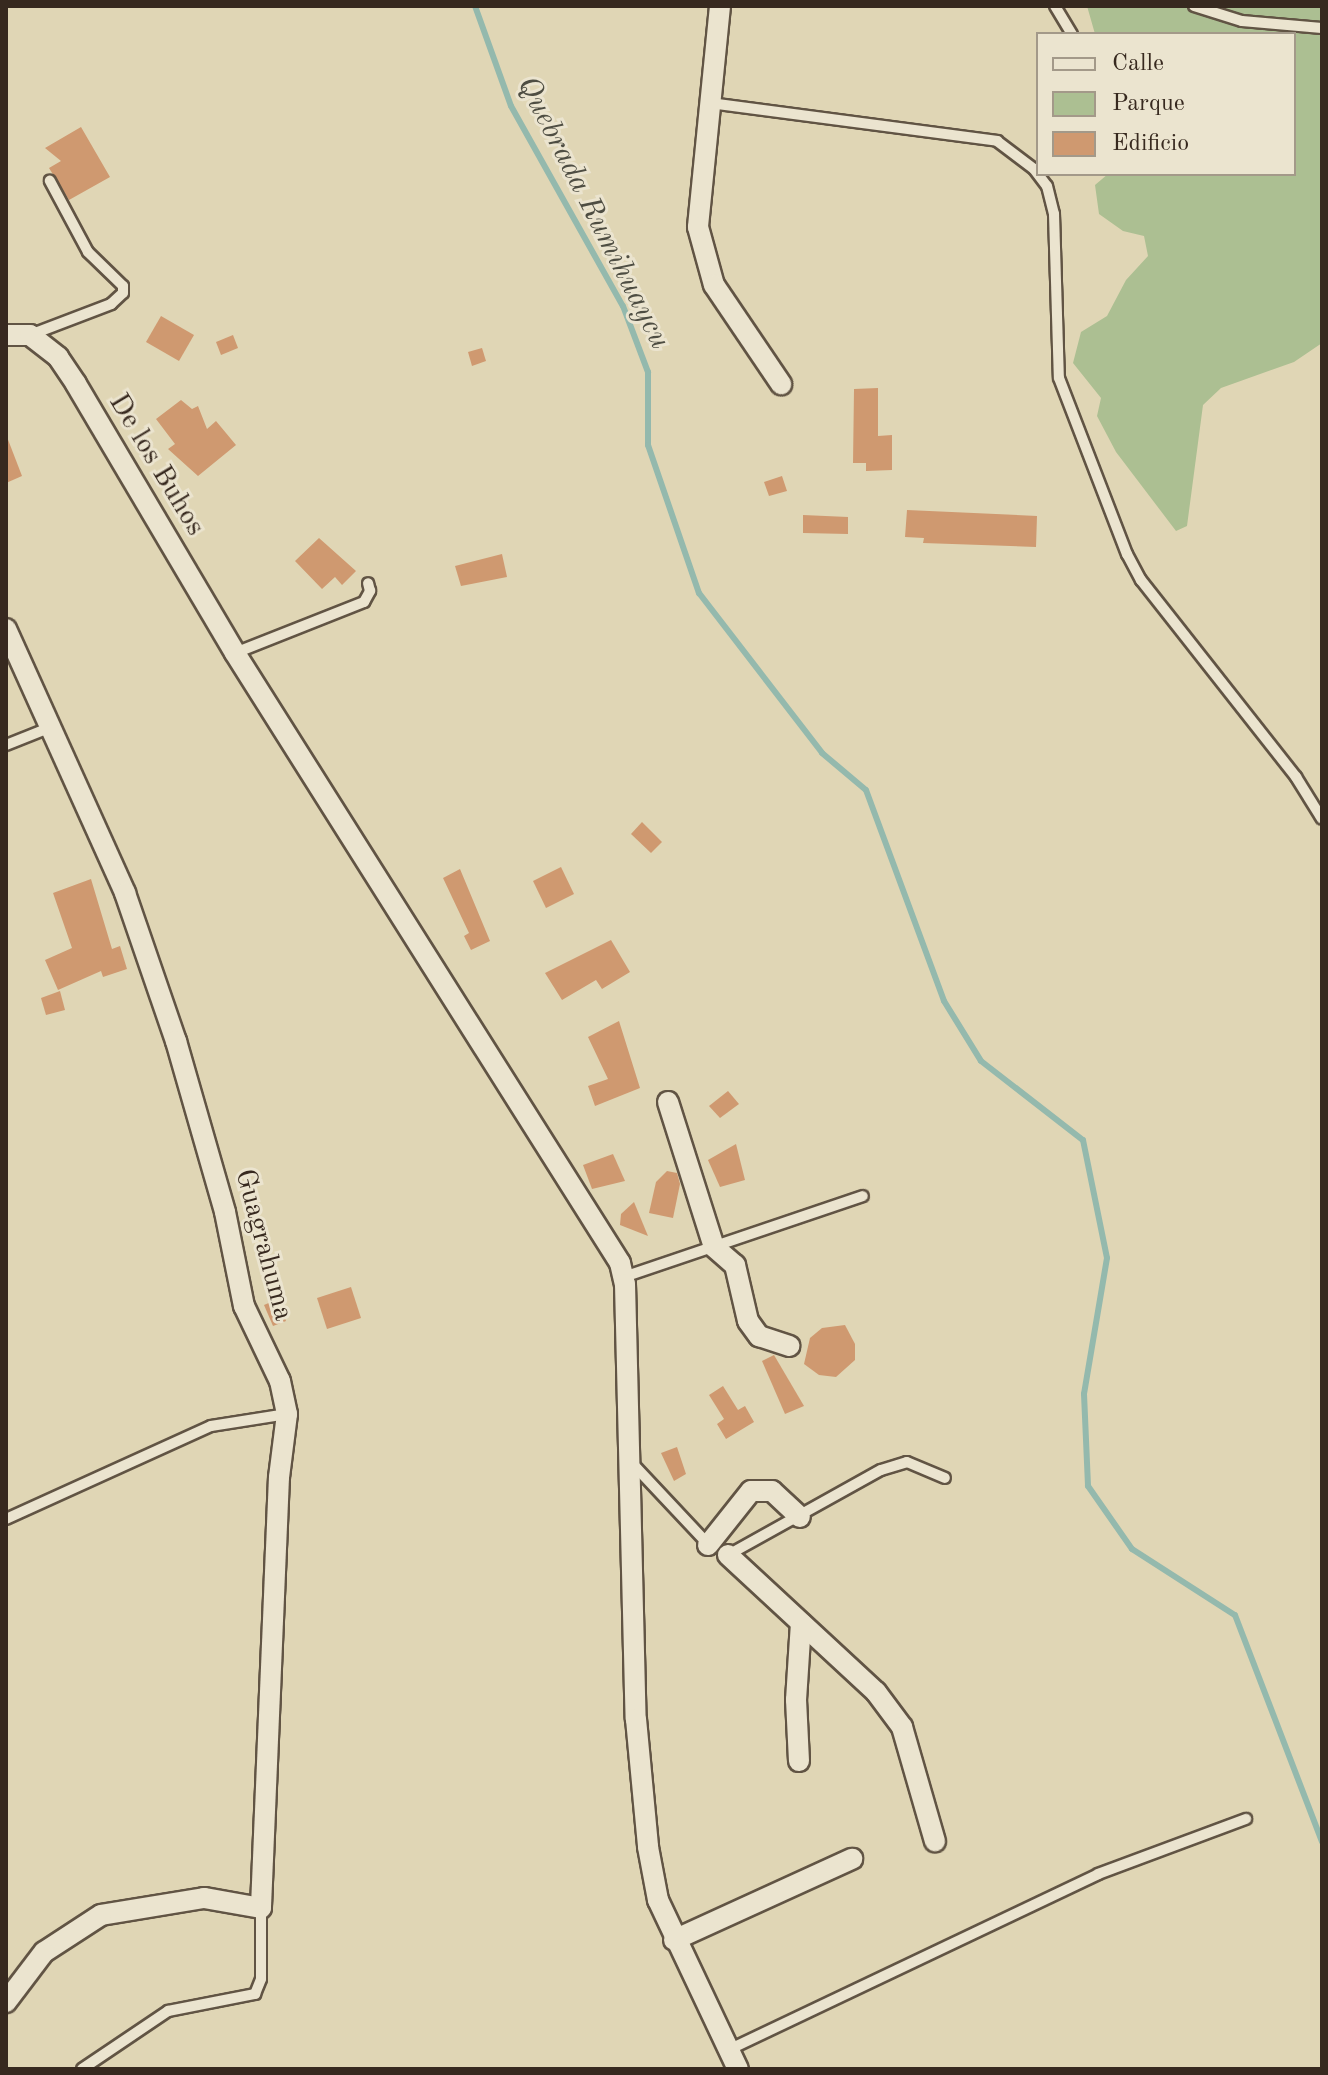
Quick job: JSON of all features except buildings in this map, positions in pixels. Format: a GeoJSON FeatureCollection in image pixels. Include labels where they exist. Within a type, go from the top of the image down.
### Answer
{"type":"FeatureCollection","features":[{"type":"Feature","properties":{"kind":"street"},"geometry":{"type":"LineString","coordinates":[[720,6],[698,227],[714,285],[781,384]]}},
{"type":"Feature","properties":{"kind":"street"},"geometry":{"type":"LineString","coordinates":[[6,335],[30,335]]}},
{"type":"Feature","properties":{"kind":"street","name":"De los Buhos"},"geometry":{"type":"LineString","coordinates":[[30,335],[58,357],[76,384],[235,653],[610,1244],[624,1277]]}},
{"type":"Feature","properties":{"kind":"street","name":"Guagrahuma"},"geometry":{"type":"LineString","coordinates":[[6,629],[125,893],[159,989],[225,1212],[244,1306],[280,1381],[287,1414],[279,1477],[261,1908]]}},
{"type":"Feature","properties":{"kind":"street"},"geometry":{"type":"LineString","coordinates":[[668,1102],[714,1247],[735,1265],[748,1321],[759,1336],[789,1346]]}},
{"type":"Feature","properties":{"kind":"street"},"geometry":{"type":"LineString","coordinates":[[624,1277],[636,1719],[653,1873],[674,1940],[738,2069]]}},
{"type":"Feature","properties":{"kind":"street"},"geometry":{"type":"LineString","coordinates":[[708,1545],[751,1491],[772,1491],[800,1517]]}},
{"type":"Feature","properties":{"kind":"street"},"geometry":{"type":"LineString","coordinates":[[728,1555],[876,1692],[902,1727],[935,1841]]}},
{"type":"Feature","properties":{"kind":"street"},"geometry":{"type":"LineString","coordinates":[[799,1761],[796,1700],[801,1623]]}},
{"type":"Feature","properties":{"kind":"street"},"geometry":{"type":"LineString","coordinates":[[674,1940],[852,1859]]}},
{"type":"Feature","properties":{"kind":"street"},"geometry":{"type":"LineString","coordinates":[[6,2002],[44,1952],[101,1915],[204,1898],[261,1908]]}},
{"type":"Feature","properties":{"kind":"lane"},"geometry":{"type":"LineString","coordinates":[[1055,6],[1071,32]]}},
{"type":"Feature","properties":{"kind":"lane"},"geometry":{"type":"LineString","coordinates":[[1194,6],[1242,21],[1322,28]]}},
{"type":"Feature","properties":{"kind":"lane"},"geometry":{"type":"LineString","coordinates":[[710,103],[997,141],[1036,172]]}},
{"type":"Feature","properties":{"kind":"lane"},"geometry":{"type":"LineString","coordinates":[[1039,176],[1047,186],[1054,214],[1059,378],[1127,554],[1141,580],[1296,777],[1322,819]]}},
{"type":"Feature","properties":{"kind":"lane"},"geometry":{"type":"LineString","coordinates":[[30,335],[111,304],[123,293],[123,286],[88,252],[50,181]]}},
{"type":"Feature","properties":{"kind":"lane"},"geometry":{"type":"LineString","coordinates":[[235,653],[364,602],[370,591],[368,583]]}},
{"type":"Feature","properties":{"kind":"lane"},"geometry":{"type":"LineString","coordinates":[[6,745],[49,728]]}},
{"type":"Feature","properties":{"kind":"lane"},"geometry":{"type":"LineString","coordinates":[[624,1277],[863,1196]]}},
{"type":"Feature","properties":{"kind":"lane"},"geometry":{"type":"LineString","coordinates":[[6,1519],[211,1426],[287,1414]]}},
{"type":"Feature","properties":{"kind":"lane"},"geometry":{"type":"LineString","coordinates":[[630,1460],[708,1545],[728,1555],[881,1470],[907,1462],[945,1478]]}},
{"type":"Feature","properties":{"kind":"lane"},"geometry":{"type":"LineString","coordinates":[[728,2050],[1098,1874],[1246,1819]]}},
{"type":"Feature","properties":{"kind":"lane"},"geometry":{"type":"LineString","coordinates":[[82,2069],[168,2011],[255,1994],[261,1979],[261,1908]]}},
{"type":"Feature","properties":{"kind":"green space"},"geometry":{"type":"Polygon","coordinates":[[[1087,6],[1322,6],[1322,343],[1294,362],[1221,388],[1203,405],[1187,526],[1176,531],[1116,452],[1097,416],[1101,398],[1073,363],[1081,332],[1107,316],[1126,280],[1148,256],[1144,236],[1123,231],[1099,214],[1095,185],[1106,176],[1296,176],[1296,32],[1094,32],[1087,6]]]}},
{"type":"Feature","properties":{"kind":"waterway","name":"Quebrada Rumihuaycu"},"geometry":{"type":"LineString","coordinates":[[475,6],[511,106],[623,306],[648,372],[648,445],[699,593],[822,753],[866,790],[944,1001],[981,1061],[1083,1140],[1107,1258],[1084,1394],[1088,1486],[1132,1549],[1235,1615],[1322,1842]]}}]}
